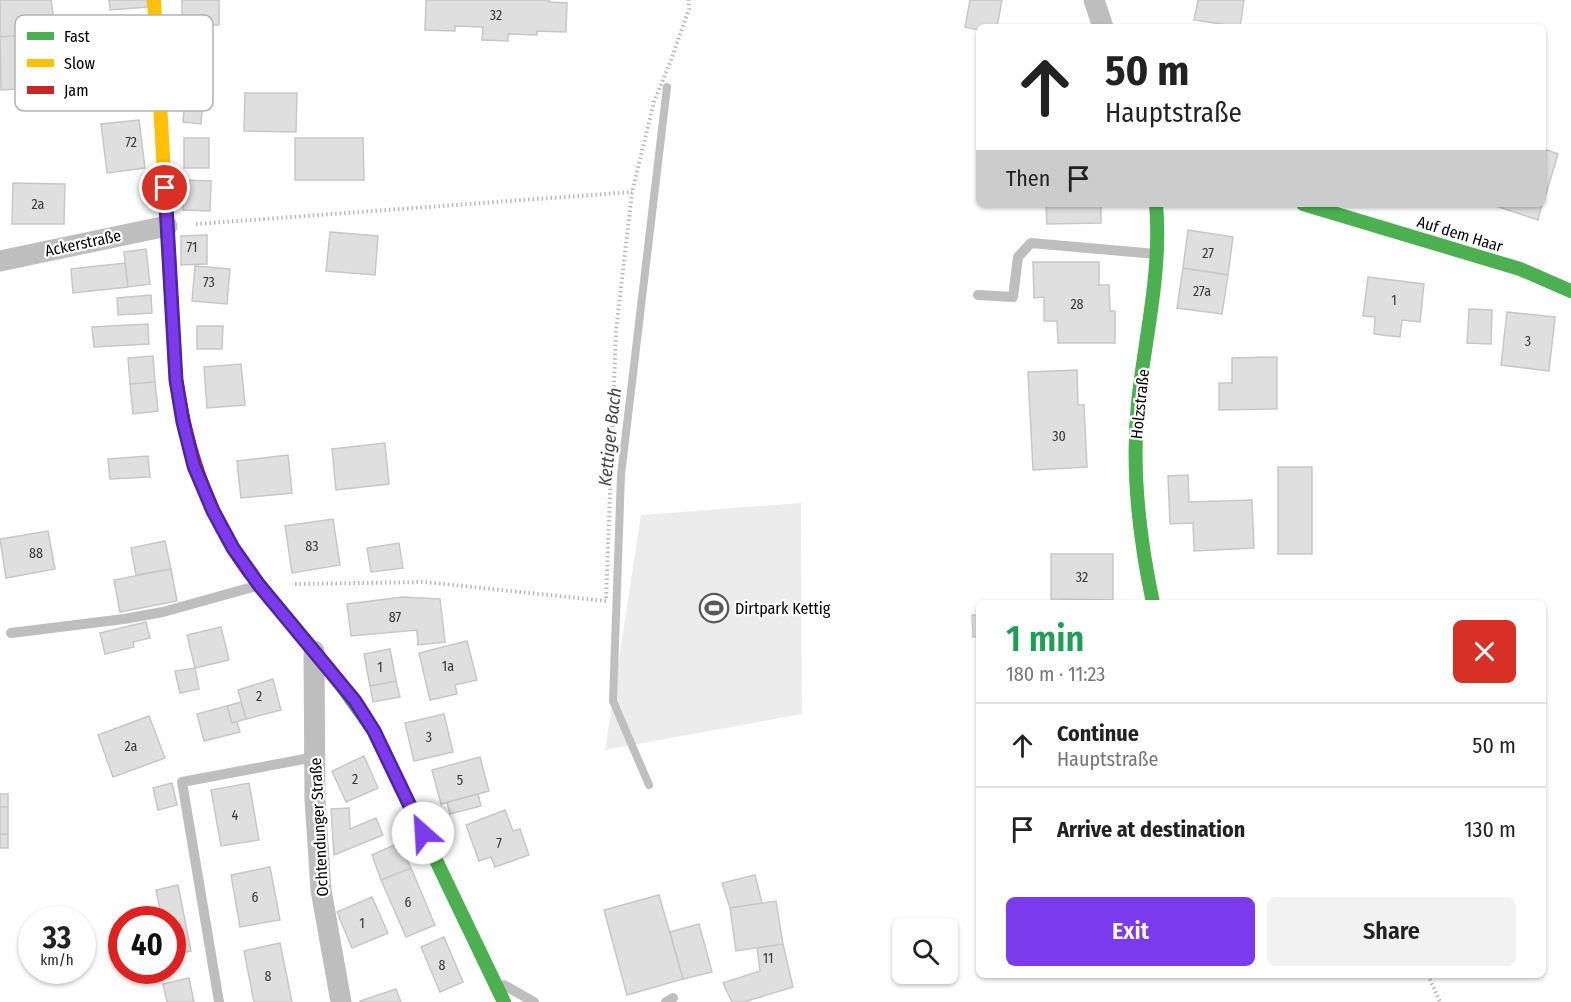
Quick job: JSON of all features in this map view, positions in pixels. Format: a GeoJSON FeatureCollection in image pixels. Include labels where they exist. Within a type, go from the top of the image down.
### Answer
{"type":"FeatureCollection","features":[{"type":"Feature","properties":{"kind":"street"},"geometry":{"type":"LineString","coordinates":[[154,0],[155,15]]}},
{"type":"Feature","properties":{"kind":"street"},"geometry":{"type":"LineString","coordinates":[[1094,0],[1102,24]]}},
{"type":"Feature","properties":{"kind":"street"},"geometry":{"type":"LineString","coordinates":[[160,111],[176,380],[194,466],[213,511],[233,548],[259,585],[355,701],[374,731],[504,1002]]}},
{"type":"Feature","properties":{"kind":"street","name":"Holzstraße"},"geometry":{"type":"LineString","coordinates":[[1152,600],[1145,568],[1138,513],[1135,449],[1138,403],[1159,254],[1156,207]]}},
{"type":"Feature","properties":{"kind":"street","name":"Auf dem Haar"},"geometry":{"type":"LineString","coordinates":[[1313,207],[1520,269],[1571,291]]}},
{"type":"Feature","properties":{"kind":"street","name":"Ackerstraße"},"geometry":{"type":"LineString","coordinates":[[0,261],[167,226]]}},
{"type":"Feature","properties":{"kind":"street","name":"Ochtendunger Straße"},"geometry":{"type":"LineString","coordinates":[[314,651],[315,800],[321,890],[341,1002]]}},
{"type":"Feature","properties":{"kind":"lane"},"geometry":{"type":"LineString","coordinates":[[978,295],[1013,297],[1018,257],[1030,243],[1159,254]]}},
{"type":"Feature","properties":{"kind":"lane"},"geometry":{"type":"LineString","coordinates":[[11,633],[163,612],[259,585]]}},
{"type":"Feature","properties":{"kind":"lane"},"geometry":{"type":"LineString","coordinates":[[219,1002],[182,782],[315,757]]}},
{"type":"Feature","properties":{"kind":"lane"},"geometry":{"type":"LineString","coordinates":[[491,977],[534,1002]]}},
{"type":"Feature","properties":{"kind":"path"},"geometry":{"type":"LineString","coordinates":[[259,585],[425,582],[606,601],[616,331],[632,192],[654,102],[689,9],[689,0]]}},
{"type":"Feature","properties":{"kind":"path"},"geometry":{"type":"LineString","coordinates":[[167,226],[632,192]]}},
{"type":"Feature","properties":{"kind":"path"},"geometry":{"type":"LineString","coordinates":[[1429,978],[1440,1002]]}},
{"type":"Feature","properties":{"kind":"shaded area","name":"Dirtpark Kettig"},"geometry":{"type":"Polygon","coordinates":[[[801,503],[802,714],[605,750],[641,515],[801,503]]]}},
{"type":"Feature","properties":{"kind":"building"},"geometry":{"type":"Polygon","coordinates":[[[0,0],[51,0],[53,15],[15,15],[15,36],[0,37],[0,0]]]}},
{"type":"Feature","properties":{"kind":"building"},"geometry":{"type":"Polygon","coordinates":[[[109,0],[147,0],[148,7],[110,10],[109,0]]]}},
{"type":"Feature","properties":{"kind":"building"},"geometry":{"type":"Polygon","coordinates":[[[182,0],[219,0],[219,25],[213,25],[213,15],[182,15],[182,0]]]}},
{"type":"Feature","properties":{"kind":"building"},"geometry":{"type":"Polygon","coordinates":[[[426,0],[549,0],[549,2],[567,3],[566,32],[537,31],[537,35],[508,34],[508,41],[482,40],[483,27],[455,26],[455,31],[425,30],[426,0]]]}},
{"type":"Feature","properties":{"kind":"building"},"geometry":{"type":"Polygon","coordinates":[[[970,0],[1002,0],[998,24],[976,24],[976,29],[965,27],[970,0]]]}},
{"type":"Feature","properties":{"kind":"building"},"geometry":{"type":"Polygon","coordinates":[[[1198,0],[1244,0],[1240,24],[1194,20],[1198,0]]]}},
{"type":"Feature","properties":{"kind":"building"},"geometry":{"type":"Polygon","coordinates":[[[15,36],[15,89],[1,90],[0,37],[15,36]]]}},
{"type":"Feature","properties":{"kind":"building"},"geometry":{"type":"Polygon","coordinates":[[[245,93],[297,93],[296,132],[244,131],[245,93]]]}},
{"type":"Feature","properties":{"kind":"building"},"geometry":{"type":"Polygon","coordinates":[[[184,111],[202,111],[201,124],[183,122],[184,111]]]}},
{"type":"Feature","properties":{"kind":"building"},"geometry":{"type":"Polygon","coordinates":[[[139,120],[145,168],[107,173],[101,124],[139,120]]]}},
{"type":"Feature","properties":{"kind":"building"},"geometry":{"type":"Polygon","coordinates":[[[184,138],[209,138],[209,168],[184,168],[184,138]]]}},
{"type":"Feature","properties":{"kind":"building"},"geometry":{"type":"Polygon","coordinates":[[[295,138],[363,138],[364,180],[295,180],[295,138]]]}},
{"type":"Feature","properties":{"kind":"building"},"geometry":{"type":"Polygon","coordinates":[[[1546,150],[1558,154],[1546,194],[1546,150]]]}},
{"type":"Feature","properties":{"kind":"building"},"geometry":{"type":"Polygon","coordinates":[[[184,180],[211,181],[210,211],[183,210],[184,180]]]}},
{"type":"Feature","properties":{"kind":"building"},"geometry":{"type":"Polygon","coordinates":[[[13,183],[65,184],[64,224],[12,224],[13,183]]]}},
{"type":"Feature","properties":{"kind":"building"},"geometry":{"type":"Polygon","coordinates":[[[1046,207],[1101,207],[1101,223],[1047,224],[1046,207]]]}},
{"type":"Feature","properties":{"kind":"building"},"geometry":{"type":"Polygon","coordinates":[[[1499,207],[1541,207],[1538,220],[1499,207]]]}},
{"type":"Feature","properties":{"kind":"building"},"geometry":{"type":"Polygon","coordinates":[[[1188,230],[1233,237],[1228,275],[1183,268],[1188,230]]]}},
{"type":"Feature","properties":{"kind":"building"},"geometry":{"type":"Polygon","coordinates":[[[330,232],[378,236],[375,275],[326,271],[330,232]]]}},
{"type":"Feature","properties":{"kind":"building"},"geometry":{"type":"Polygon","coordinates":[[[207,235],[207,264],[181,265],[181,236],[207,235]]]}},
{"type":"Feature","properties":{"kind":"building"},"geometry":{"type":"Polygon","coordinates":[[[146,249],[150,284],[128,287],[124,252],[146,249]]]}},
{"type":"Feature","properties":{"kind":"building"},"geometry":{"type":"Polygon","coordinates":[[[1033,262],[1099,262],[1099,285],[1109,285],[1110,311],[1115,311],[1115,343],[1058,343],[1057,321],[1044,321],[1044,297],[1034,298],[1033,262]]]}},
{"type":"Feature","properties":{"kind":"building"},"geometry":{"type":"Polygon","coordinates":[[[125,263],[128,287],[73,293],[71,269],[125,263]]]}},
{"type":"Feature","properties":{"kind":"building"},"geometry":{"type":"Polygon","coordinates":[[[195,266],[230,269],[227,304],[192,301],[195,266]]]}},
{"type":"Feature","properties":{"kind":"building"},"geometry":{"type":"Polygon","coordinates":[[[1183,268],[1228,275],[1222,314],[1177,308],[1183,268]]]}},
{"type":"Feature","properties":{"kind":"building"},"geometry":{"type":"Polygon","coordinates":[[[1368,277],[1424,284],[1420,322],[1402,320],[1400,337],[1374,334],[1375,317],[1363,316],[1368,277]]]}},
{"type":"Feature","properties":{"kind":"building"},"geometry":{"type":"Polygon","coordinates":[[[151,295],[152,313],[118,315],[117,298],[151,295]]]}},
{"type":"Feature","properties":{"kind":"building"},"geometry":{"type":"Polygon","coordinates":[[[1469,309],[1492,310],[1491,344],[1467,343],[1469,309]]]}},
{"type":"Feature","properties":{"kind":"building"},"geometry":{"type":"Polygon","coordinates":[[[1507,312],[1555,317],[1549,371],[1501,365],[1507,312]]]}},
{"type":"Feature","properties":{"kind":"building"},"geometry":{"type":"Polygon","coordinates":[[[148,324],[149,344],[94,347],[92,327],[148,324]]]}},
{"type":"Feature","properties":{"kind":"building"},"geometry":{"type":"Polygon","coordinates":[[[197,326],[223,326],[222,349],[197,349],[197,326]]]}},
{"type":"Feature","properties":{"kind":"building"},"geometry":{"type":"Polygon","coordinates":[[[153,356],[155,382],[130,384],[128,358],[153,356]]]}},
{"type":"Feature","properties":{"kind":"building"},"geometry":{"type":"Polygon","coordinates":[[[1277,357],[1277,409],[1219,410],[1219,383],[1232,383],[1232,358],[1277,357]]]}},
{"type":"Feature","properties":{"kind":"building"},"geometry":{"type":"Polygon","coordinates":[[[241,364],[245,405],[207,408],[204,367],[241,364]]]}},
{"type":"Feature","properties":{"kind":"building"},"geometry":{"type":"Polygon","coordinates":[[[1077,370],[1078,405],[1084,405],[1087,467],[1033,470],[1028,372],[1077,370]]]}},
{"type":"Feature","properties":{"kind":"building"},"geometry":{"type":"Polygon","coordinates":[[[155,382],[158,411],[133,414],[130,384],[155,382]]]}},
{"type":"Feature","properties":{"kind":"building"},"geometry":{"type":"Polygon","coordinates":[[[385,443],[389,484],[336,490],[332,449],[385,443]]]}},
{"type":"Feature","properties":{"kind":"building"},"geometry":{"type":"Polygon","coordinates":[[[288,455],[292,493],[241,498],[237,461],[288,455]]]}},
{"type":"Feature","properties":{"kind":"building"},"geometry":{"type":"Polygon","coordinates":[[[148,456],[150,477],[110,479],[108,459],[148,456]]]}},
{"type":"Feature","properties":{"kind":"building"},"geometry":{"type":"Polygon","coordinates":[[[1278,467],[1312,467],[1312,554],[1278,554],[1278,467]]]}},
{"type":"Feature","properties":{"kind":"building"},"geometry":{"type":"Polygon","coordinates":[[[1188,475],[1189,502],[1252,500],[1254,548],[1194,551],[1193,523],[1170,524],[1168,476],[1188,475]]]}},
{"type":"Feature","properties":{"kind":"building"},"geometry":{"type":"Polygon","coordinates":[[[333,519],[340,565],[292,573],[285,526],[333,519]]]}},
{"type":"Feature","properties":{"kind":"building"},"geometry":{"type":"Polygon","coordinates":[[[48,531],[55,569],[6,578],[0,539],[48,531]]]}},
{"type":"Feature","properties":{"kind":"building"},"geometry":{"type":"Polygon","coordinates":[[[165,541],[171,569],[136,575],[131,548],[165,541]]]}},
{"type":"Feature","properties":{"kind":"building"},"geometry":{"type":"Polygon","coordinates":[[[399,543],[403,568],[371,572],[367,548],[399,543]]]}},
{"type":"Feature","properties":{"kind":"building"},"geometry":{"type":"Polygon","coordinates":[[[1051,554],[1113,554],[1113,600],[1051,599],[1051,554]]]}},
{"type":"Feature","properties":{"kind":"building"},"geometry":{"type":"Polygon","coordinates":[[[171,569],[177,601],[120,612],[114,580],[171,569]]]}},
{"type":"Feature","properties":{"kind":"building"},"geometry":{"type":"Polygon","coordinates":[[[403,597],[440,599],[445,642],[418,645],[417,630],[351,636],[347,604],[403,597]]]}},
{"type":"Feature","properties":{"kind":"building"},"geometry":{"type":"Polygon","coordinates":[[[972,615],[976,615],[976,637],[973,637],[972,615]]]}},
{"type":"Feature","properties":{"kind":"building"},"geometry":{"type":"Polygon","coordinates":[[[146,622],[150,638],[133,642],[134,647],[105,654],[100,633],[146,622]]]}},
{"type":"Feature","properties":{"kind":"building"},"geometry":{"type":"Polygon","coordinates":[[[221,627],[229,660],[195,668],[187,635],[221,627]]]}},
{"type":"Feature","properties":{"kind":"building"},"geometry":{"type":"Polygon","coordinates":[[[467,641],[477,680],[455,685],[457,694],[430,700],[419,653],[467,641]]]}},
{"type":"Feature","properties":{"kind":"building"},"geometry":{"type":"Polygon","coordinates":[[[390,649],[396,681],[370,686],[364,654],[390,649]]]}},
{"type":"Feature","properties":{"kind":"building"},"geometry":{"type":"Polygon","coordinates":[[[195,668],[199,689],[180,693],[175,671],[195,668]]]}},
{"type":"Feature","properties":{"kind":"building"},"geometry":{"type":"Polygon","coordinates":[[[273,679],[281,710],[246,719],[238,690],[273,679]]]}},
{"type":"Feature","properties":{"kind":"building"},"geometry":{"type":"Polygon","coordinates":[[[396,681],[400,697],[373,702],[370,686],[396,681]]]}},
{"type":"Feature","properties":{"kind":"building"},"geometry":{"type":"Polygon","coordinates":[[[241,702],[246,719],[232,723],[227,706],[241,702]]]}},
{"type":"Feature","properties":{"kind":"building"},"geometry":{"type":"Polygon","coordinates":[[[227,706],[232,723],[237,722],[240,732],[204,741],[197,714],[227,706]]]}},
{"type":"Feature","properties":{"kind":"building"},"geometry":{"type":"Polygon","coordinates":[[[444,714],[453,752],[414,761],[405,723],[444,714]]]}},
{"type":"Feature","properties":{"kind":"building"},"geometry":{"type":"Polygon","coordinates":[[[149,716],[165,758],[113,777],[98,735],[149,716]]]}},
{"type":"Feature","properties":{"kind":"building"},"geometry":{"type":"Polygon","coordinates":[[[364,756],[378,788],[346,802],[332,771],[364,756]]]}},
{"type":"Feature","properties":{"kind":"building"},"geometry":{"type":"Polygon","coordinates":[[[480,757],[489,791],[441,804],[432,770],[480,757]]]}},
{"type":"Feature","properties":{"kind":"building"},"geometry":{"type":"Polygon","coordinates":[[[172,783],[177,805],[158,810],[153,788],[172,783]]]}},
{"type":"Feature","properties":{"kind":"building"},"geometry":{"type":"Polygon","coordinates":[[[249,783],[259,840],[221,846],[211,790],[249,783]]]}},
{"type":"Feature","properties":{"kind":"building"},"geometry":{"type":"Polygon","coordinates":[[[0,794],[8,794],[8,807],[0,807],[0,794]]]}},
{"type":"Feature","properties":{"kind":"building"},"geometry":{"type":"Polygon","coordinates":[[[478,794],[481,806],[450,814],[447,802],[478,794]]]}},
{"type":"Feature","properties":{"kind":"building"},"geometry":{"type":"Polygon","coordinates":[[[0,807],[8,807],[8,834],[0,834],[0,807]]]}},
{"type":"Feature","properties":{"kind":"building"},"geometry":{"type":"Polygon","coordinates":[[[349,808],[350,829],[376,818],[383,835],[334,855],[331,809],[349,808]]]}},
{"type":"Feature","properties":{"kind":"building"},"geometry":{"type":"Polygon","coordinates":[[[505,810],[513,831],[520,829],[529,855],[495,867],[491,857],[479,861],[466,825],[505,810]]]}},
{"type":"Feature","properties":{"kind":"building"},"geometry":{"type":"Polygon","coordinates":[[[0,834],[8,834],[8,848],[0,848],[0,834]]]}},
{"type":"Feature","properties":{"kind":"building"},"geometry":{"type":"Polygon","coordinates":[[[399,843],[411,868],[381,880],[372,855],[399,843]]]}},
{"type":"Feature","properties":{"kind":"building"},"geometry":{"type":"Polygon","coordinates":[[[270,867],[280,920],[240,927],[231,875],[270,867]]]}},
{"type":"Feature","properties":{"kind":"building"},"geometry":{"type":"Polygon","coordinates":[[[411,868],[435,925],[406,937],[381,880],[411,868]]]}},
{"type":"Feature","properties":{"kind":"building"},"geometry":{"type":"Polygon","coordinates":[[[755,875],[762,903],[730,908],[722,883],[755,875]]]}},
{"type":"Feature","properties":{"kind":"building"},"geometry":{"type":"Polygon","coordinates":[[[178,885],[182,906],[159,906],[156,890],[178,885]]]}},
{"type":"Feature","properties":{"kind":"building"},"geometry":{"type":"Polygon","coordinates":[[[659,895],[683,979],[627,995],[604,910],[659,895]]]}},
{"type":"Feature","properties":{"kind":"building"},"geometry":{"type":"Polygon","coordinates":[[[372,897],[388,933],[352,948],[337,912],[372,897]]]}},
{"type":"Feature","properties":{"kind":"building"},"geometry":{"type":"Polygon","coordinates":[[[776,901],[783,944],[736,951],[730,908],[776,901]]]}},
{"type":"Feature","properties":{"kind":"building"},"geometry":{"type":"Polygon","coordinates":[[[699,924],[712,972],[683,979],[670,932],[699,924]]]}},
{"type":"Feature","properties":{"kind":"building"},"geometry":{"type":"Polygon","coordinates":[[[186,926],[191,951],[186,952],[186,926]]]}},
{"type":"Feature","properties":{"kind":"building"},"geometry":{"type":"Polygon","coordinates":[[[444,937],[463,982],[440,992],[421,947],[444,937]]]}},
{"type":"Feature","properties":{"kind":"building"},"geometry":{"type":"Polygon","coordinates":[[[280,943],[292,1002],[254,1002],[244,951],[280,943]]]}},
{"type":"Feature","properties":{"kind":"building"},"geometry":{"type":"Polygon","coordinates":[[[783,944],[793,987],[744,1002],[732,1002],[723,983],[760,971],[757,948],[783,944]]]}},
{"type":"Feature","properties":{"kind":"building"},"geometry":{"type":"Polygon","coordinates":[[[189,978],[194,1002],[167,1002],[163,984],[186,984],[186,979],[189,978]]]}},
{"type":"Feature","properties":{"kind":"building"},"geometry":{"type":"Polygon","coordinates":[[[396,989],[401,1002],[360,1001],[396,989]]]}},
{"type":"Feature","properties":{"kind":"waterway","name":"Kettiger Bach"},"geometry":{"type":"LineString","coordinates":[[649,785],[613,701],[621,475],[667,87]]}},
{"type":"Feature","properties":{"kind":"traffic: fast"},"geometry":{"type":"LineString","coordinates":[[1152,600],[1140,529],[1135,454],[1138,403],[1155,279],[1156,207]]}},
{"type":"Feature","properties":{"kind":"traffic: fast"},"geometry":{"type":"LineString","coordinates":[[1313,207],[1520,269],[1571,291]]}},
{"type":"Feature","properties":{"kind":"traffic: fast"},"geometry":{"type":"LineString","coordinates":[[249,572],[330,670],[374,731],[504,1002]]}},
{"type":"Feature","properties":{"kind":"traffic: slow"},"geometry":{"type":"LineString","coordinates":[[154,0],[155,15]]}},
{"type":"Feature","properties":{"kind":"traffic: slow"},"geometry":{"type":"LineString","coordinates":[[160,111],[176,380],[179,397]]}},
{"type":"Feature","properties":{"kind":"traffic: jam"},"geometry":{"type":"LineString","coordinates":[[179,397],[189,444],[204,489],[224,532],[249,572]]}},
{"type":"Feature","properties":{"kind":"place","name":"Dirtpark Kettig"},"geometry":{"type":"Point","coordinates":[714,608]}},
{"type":"Feature","properties":{"kind":"route"},"geometry":{"type":"LineString","coordinates":[[165,188],[176,380],[194,466],[213,511],[233,548],[259,585],[355,701],[374,731],[423,833]]}}]}
